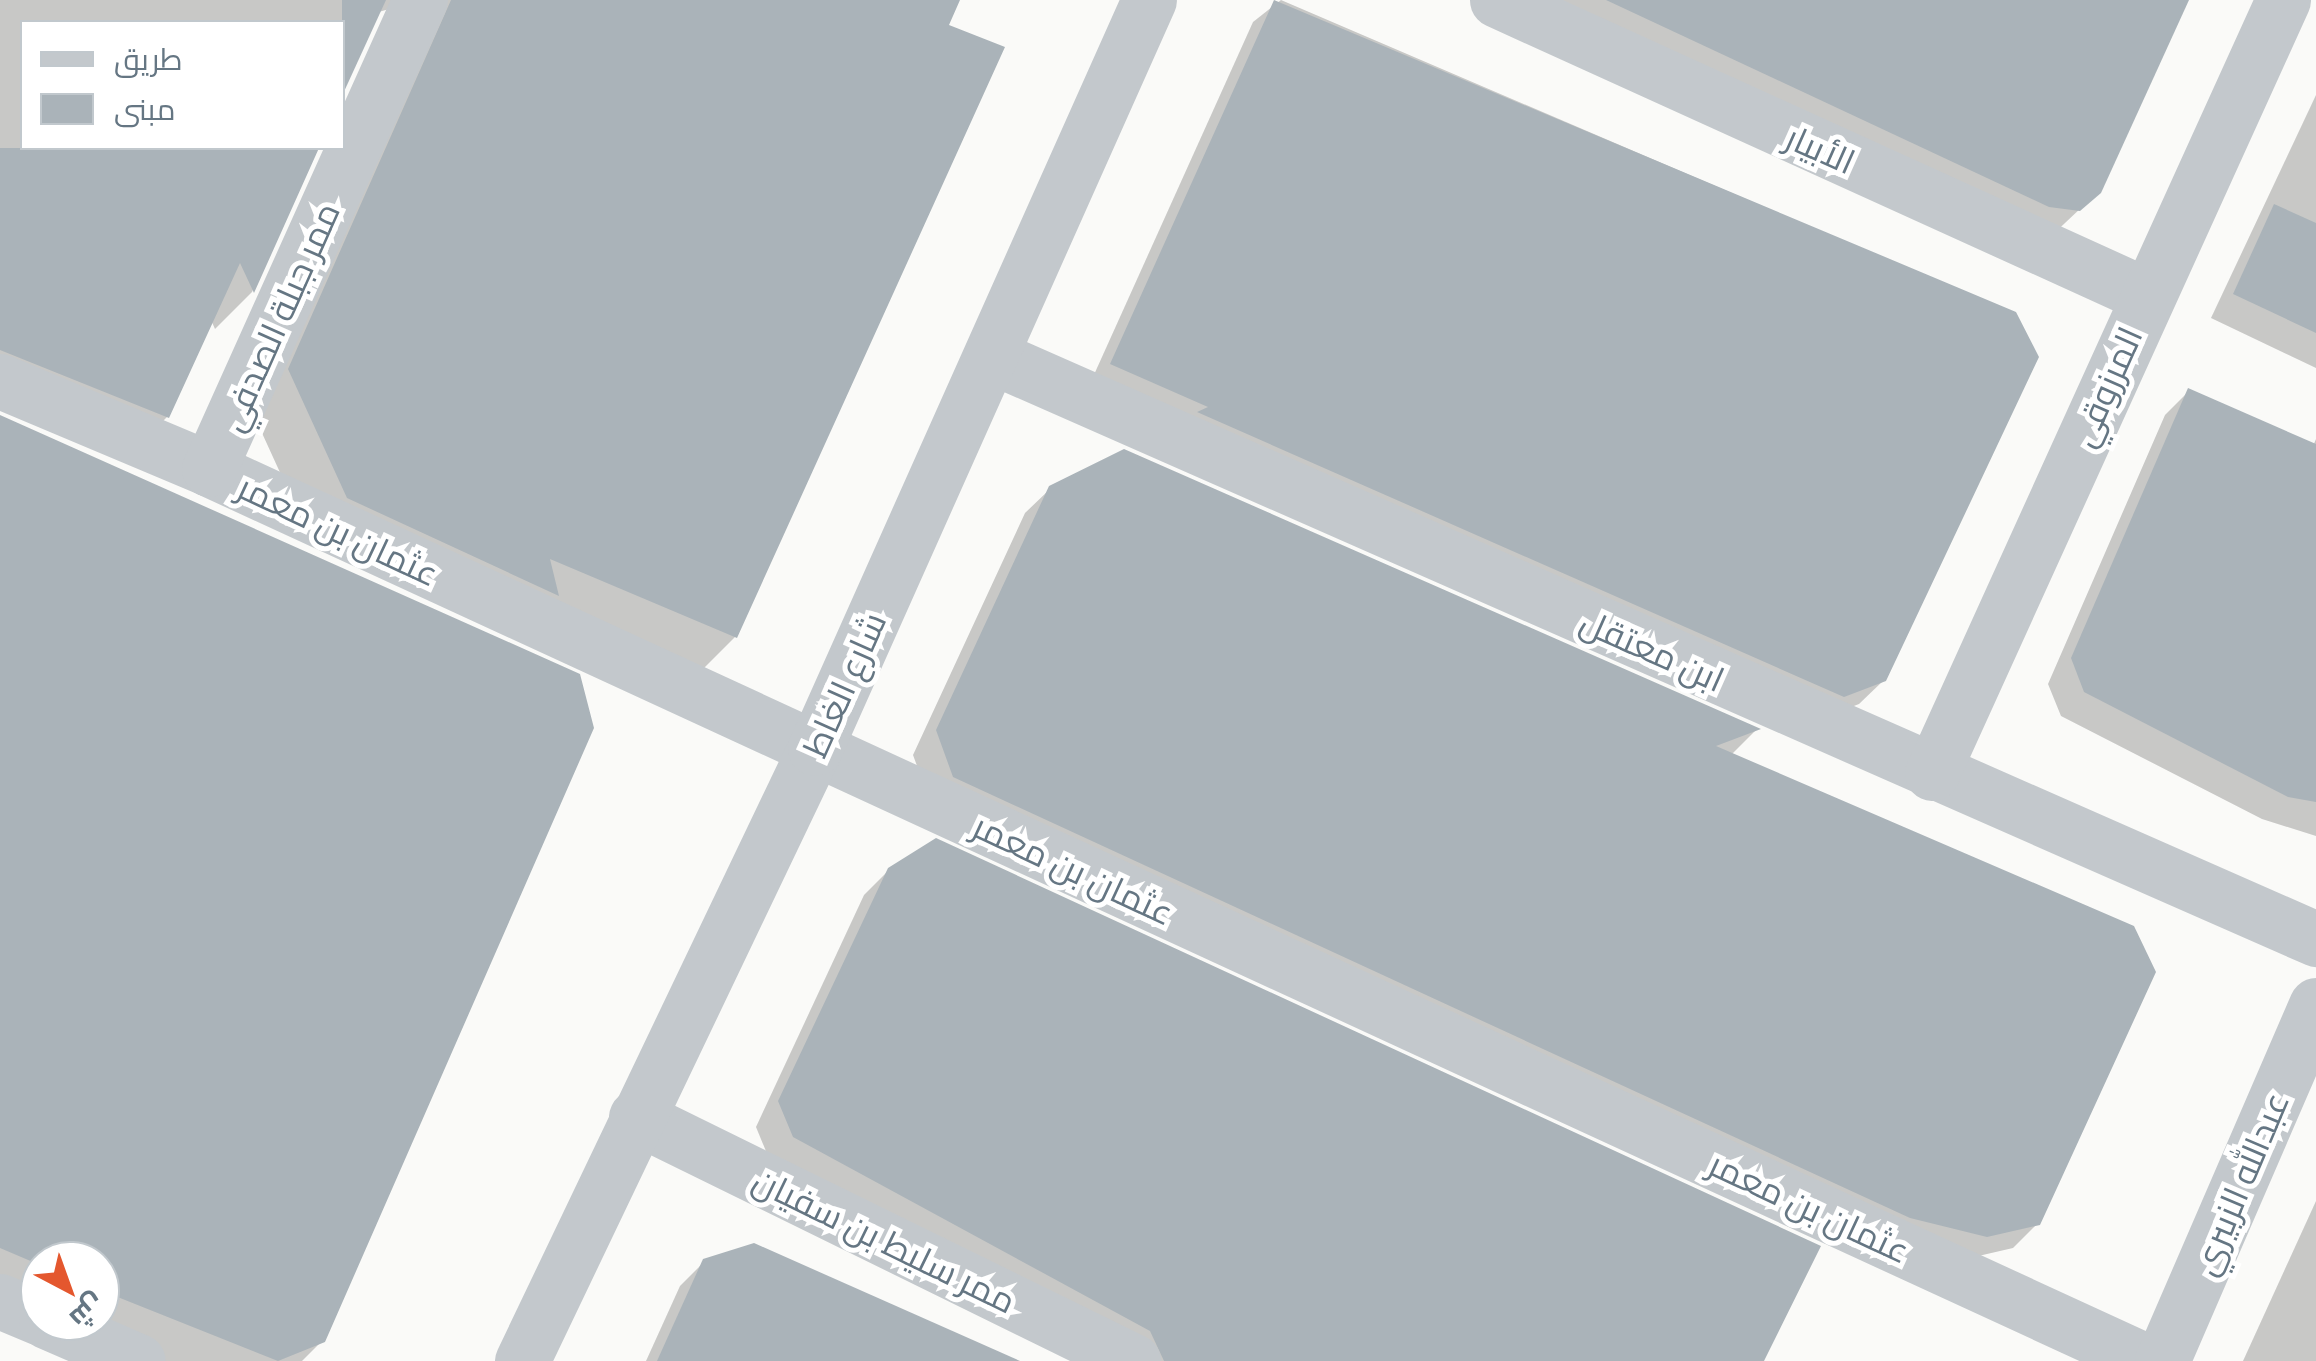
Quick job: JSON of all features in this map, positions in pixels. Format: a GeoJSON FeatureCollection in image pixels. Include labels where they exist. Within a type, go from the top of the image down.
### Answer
{"type":"FeatureCollection","features":[{"type":"Feature","properties":{"kind":"street","name":"ممر جبلة الصدفي"},"geometry":{"type":"LineString","coordinates":[[209,468],[420,0]]}},
{"type":"Feature","properties":{"kind":"street","name":"شارع الغاط"},"geometry":{"type":"LineString","coordinates":[[522,1361],[815,748],[1149,0]]}},
{"type":"Feature","properties":{"kind":"street","name":"الأبيار"},"geometry":{"type":"LineString","coordinates":[[1497,0],[2146,296]]}},
{"type":"Feature","properties":{"kind":"street","name":"المرزوقي"},"geometry":{"type":"LineString","coordinates":[[1932,773],[2283,0]]}},
{"type":"Feature","properties":{"kind":"street","name":"ابن معتقل"},"geometry":{"type":"LineString","coordinates":[[991,356],[1932,773],[2316,938]]}},
{"type":"Feature","properties":{"kind":"street","name":"عثمان بن معمر"},"geometry":{"type":"LineString","coordinates":[[0,381],[209,468],[2146,1361]]}},
{"type":"Feature","properties":{"kind":"street","name":"عبدالله الزبيري"},"geometry":{"type":"LineString","coordinates":[[2162,1361],[2316,1005]]}},
{"type":"Feature","properties":{"kind":"street","name":"ممر سليط بن سفيان"},"geometry":{"type":"LineString","coordinates":[[636,1117],[1134,1361]]}},
{"type":"Feature","properties":{"kind":"street"},"geometry":{"type":"LineString","coordinates":[[92,1341],[138,1361]]}},
{"type":"Feature","properties":{"kind":"building"},"geometry":{"type":"Polygon","coordinates":[[[342,0],[386,0],[345,89],[345,20],[342,0]]]}},
{"type":"Feature","properties":{"kind":"building"},"geometry":{"type":"Polygon","coordinates":[[[451,0],[960,0],[949,25],[1005,47],[737,638],[550,559],[559,596],[347,498],[288,369],[451,0]]]}},
{"type":"Feature","properties":{"kind":"building"},"geometry":{"type":"Polygon","coordinates":[[[1274,0],[2016,312],[2039,357],[1886,681],[1844,697],[1197,412],[1208,407],[1110,364],[1274,0]]]}},
{"type":"Feature","properties":{"kind":"building"},"geometry":{"type":"Polygon","coordinates":[[[1606,0],[2189,0],[2101,193],[2080,211],[2049,207],[1606,0]]]}},
{"type":"Feature","properties":{"kind":"building"},"geometry":{"type":"Polygon","coordinates":[[[0,148],[318,150],[254,293],[240,263],[169,418],[0,350],[0,148]]]}},
{"type":"Feature","properties":{"kind":"building"},"geometry":{"type":"Polygon","coordinates":[[[2274,204],[2316,223],[2316,333],[2233,294],[2274,204]]]}},
{"type":"Feature","properties":{"kind":"building"},"geometry":{"type":"Polygon","coordinates":[[[2188,388],[2316,444],[2316,802],[2288,797],[2084,692],[2071,658],[2188,388]]]}},
{"type":"Feature","properties":{"kind":"building"},"geometry":{"type":"Polygon","coordinates":[[[0,415],[580,674],[594,728],[325,1342],[278,1361],[120,1298],[120,1241],[20,1241],[20,1256],[0,1248],[0,415]]]}},
{"type":"Feature","properties":{"kind":"building"},"geometry":{"type":"Polygon","coordinates":[[[1124,449],[1761,729],[1716,746],[2134,926],[2156,972],[2040,1225],[1987,1237],[1910,1218],[953,777],[936,730],[1049,486],[1124,449]]]}},
{"type":"Feature","properties":{"kind":"building"},"geometry":{"type":"Polygon","coordinates":[[[936,838],[1821,1246],[1764,1361],[1164,1361],[1150,1331],[793,1137],[778,1101],[888,868],[936,838]]]}},
{"type":"Feature","properties":{"kind":"building"},"geometry":{"type":"Polygon","coordinates":[[[754,1243],[1020,1361],[657,1361],[703,1259],[754,1243]]]}}]}
